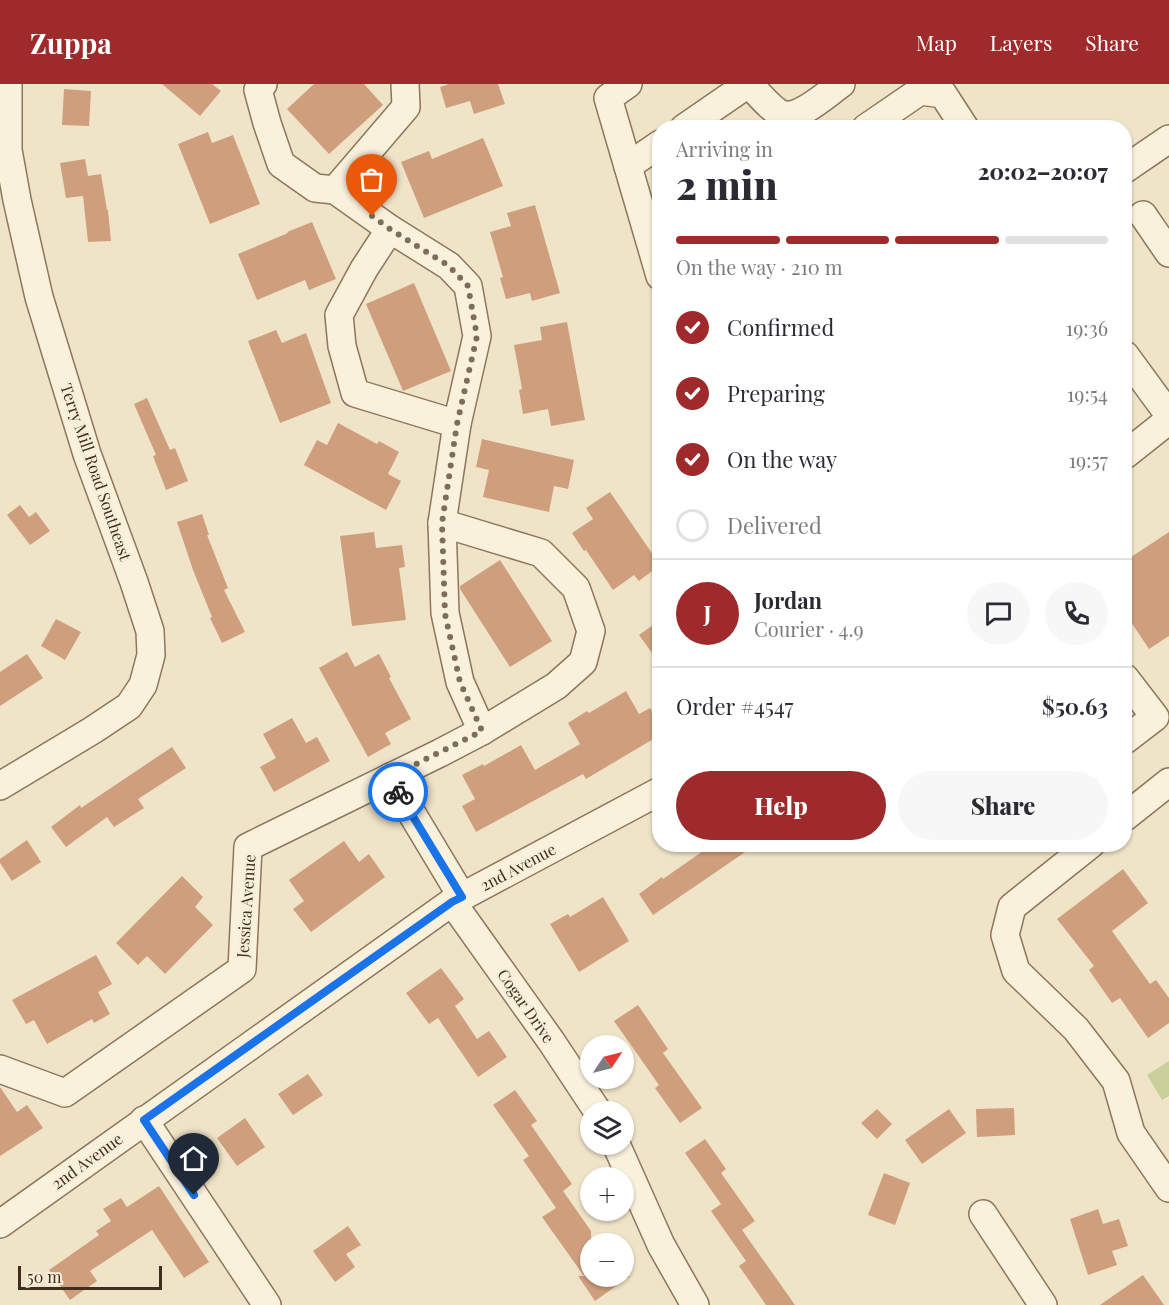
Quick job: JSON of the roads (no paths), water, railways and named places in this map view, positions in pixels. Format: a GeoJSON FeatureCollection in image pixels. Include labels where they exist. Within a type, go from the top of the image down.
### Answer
{"type":"FeatureCollection","features":[{"type":"Feature","properties":{"kind":"street","name":"Terry Mill Road Southeast"},"geometry":{"type":"LineString","coordinates":[[0,786],[129,706],[143,685],[151,655],[150,631],[87,454],[39,297],[8,150],[8,84]]}},
{"type":"Feature","properties":{"kind":"street"},"geometry":{"type":"LineString","coordinates":[[263,84],[258,90],[281,164],[315,188],[335,190],[390,229],[449,266],[468,286],[477,336],[457,424],[442,523],[445,614],[460,682],[482,731]]}},
{"type":"Feature","properties":{"kind":"street"},"geometry":{"type":"LineString","coordinates":[[335,190],[406,106],[405,84]]}},
{"type":"Feature","properties":{"kind":"street"},"geometry":{"type":"LineString","coordinates":[[628,84],[608,98],[652,248]]}},
{"type":"Feature","properties":{"kind":"street"},"geometry":{"type":"LineString","coordinates":[[696,120],[748,84],[773,108],[784,115],[801,112],[841,84]]}},
{"type":"Feature","properties":{"kind":"street"},"geometry":{"type":"LineString","coordinates":[[878,120],[920,91],[943,94],[960,120]]}},
{"type":"Feature","properties":{"kind":"street"},"geometry":{"type":"LineString","coordinates":[[1132,164],[1169,139]]}},
{"type":"Feature","properties":{"kind":"street"},"geometry":{"type":"LineString","coordinates":[[628,166],[652,150]]}},
{"type":"Feature","properties":{"kind":"street"},"geometry":{"type":"LineString","coordinates":[[1143,215],[1169,253]]}},
{"type":"Feature","properties":{"kind":"street"},"geometry":{"type":"LineString","coordinates":[[390,229],[364,268],[339,315],[342,346],[355,393],[457,424]]}},
{"type":"Feature","properties":{"kind":"street"},"geometry":{"type":"LineString","coordinates":[[1132,365],[1169,418],[1132,449]]}},
{"type":"Feature","properties":{"kind":"street","name":"Jessica Avenue"},"geometry":{"type":"LineString","coordinates":[[0,1069],[65,1093],[242,969],[248,847],[482,731],[556,687],[584,662],[591,631],[576,588],[541,553],[442,523]]}},
{"type":"Feature","properties":{"kind":"street"},"geometry":{"type":"LineString","coordinates":[[1132,687],[1155,717],[1132,735]]}},
{"type":"Feature","properties":{"kind":"street","name":"Cogar Drive"},"geometry":{"type":"LineString","coordinates":[[390,777],[457,900],[591,1101]]}},
{"type":"Feature","properties":{"kind":"street"},"geometry":{"type":"LineString","coordinates":[[1132,811],[1169,782]]}},
{"type":"Feature","properties":{"kind":"street","name":"2nd Avenue"},"geometry":{"type":"LineString","coordinates":[[0,1224],[457,900],[652,795]]}},
{"type":"Feature","properties":{"kind":"street"},"geometry":{"type":"LineString","coordinates":[[1081,852],[1012,907],[1005,935],[1016,971],[1076,1029],[1116,1081],[1131,1133],[1169,1188]]}},
{"type":"Feature","properties":{"kind":"street"},"geometry":{"type":"LineString","coordinates":[[144,1120],[267,1305]]}},
{"type":"Feature","properties":{"kind":"street"},"geometry":{"type":"LineString","coordinates":[[621,1155],[661,1245],[695,1305]]}},
{"type":"Feature","properties":{"kind":"street"},"geometry":{"type":"LineString","coordinates":[[983,1214],[1043,1305]]}}]}
